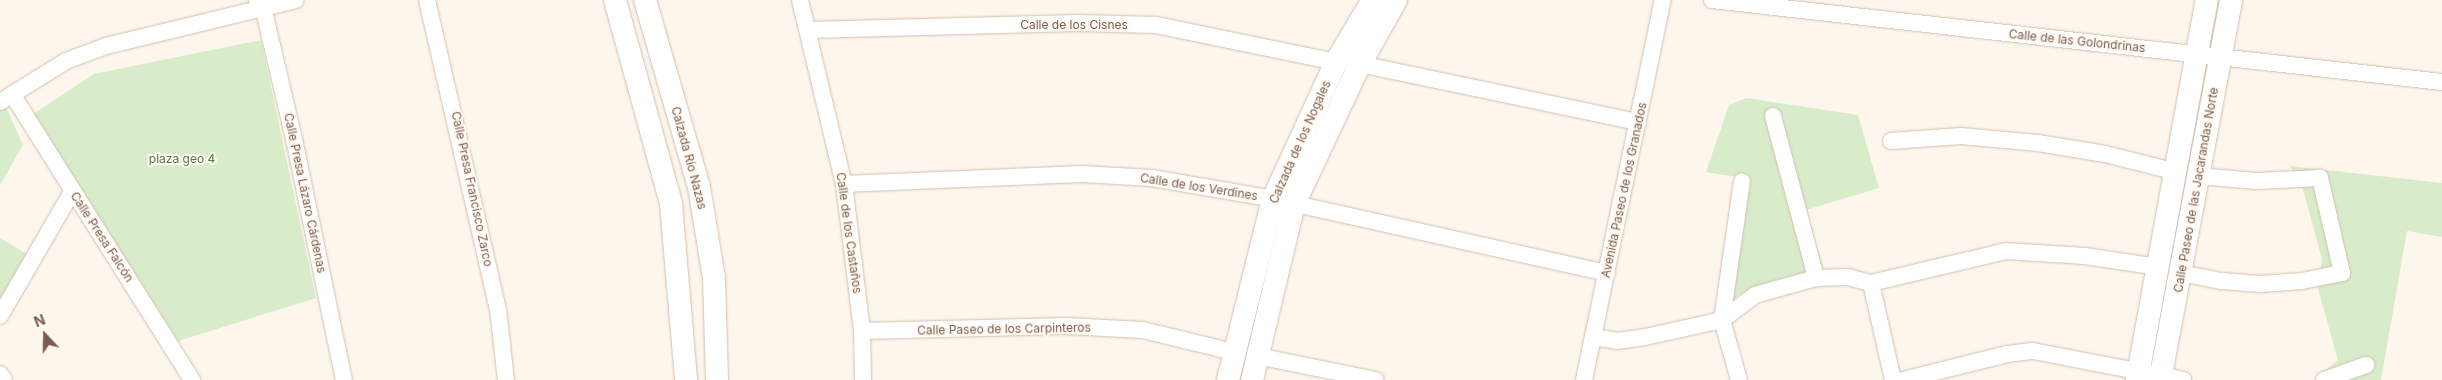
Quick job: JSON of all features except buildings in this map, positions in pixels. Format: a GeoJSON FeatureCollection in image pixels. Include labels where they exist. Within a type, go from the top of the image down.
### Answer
{"type":"FeatureCollection","features":[{"type":"Feature","properties":{"kind":"street"},"geometry":{"type":"LineString","coordinates":[[6,98],[66,61],[106,46],[260,4],[296,0]]}},
{"type":"Feature","properties":{"kind":"street","name":"Calle Presa Francisco Zarco"},"geometry":{"type":"LineString","coordinates":[[427,0],[498,309],[506,380]]}},
{"type":"Feature","properties":{"kind":"street"},"geometry":{"type":"LineString","coordinates":[[615,0],[670,204],[686,380]]}},
{"type":"Feature","properties":{"kind":"street","name":"Calzada Río Nazas"},"geometry":{"type":"LineString","coordinates":[[645,0],[699,187],[714,278],[717,380]]}},
{"type":"Feature","properties":{"kind":"street","name":"Calle de los Castaños"},"geometry":{"type":"LineString","coordinates":[[800,0],[844,184],[862,331],[863,380]]}},
{"type":"Feature","properties":{"kind":"street","name":"Calzada de los Nogales"},"geometry":{"type":"LineString","coordinates":[[1228,380],[1233,352],[1283,202],[1336,62],[1373,0]]}},
{"type":"Feature","properties":{"kind":"street","name":"Calzada de los Nogales"},"geometry":{"type":"LineString","coordinates":[[1252,380],[1283,202],[1396,0]]}},
{"type":"Feature","properties":{"kind":"street","name":"Avenida Paseo de los Granados"},"geometry":{"type":"LineString","coordinates":[[1584,380],[1663,0]]}},
{"type":"Feature","properties":{"kind":"street","name":"Calle de las Golondrinas"},"geometry":{"type":"LineString","coordinates":[[1712,0],[2442,82]]}},
{"type":"Feature","properties":{"kind":"street","name":"Calle Paseo de las Jacarandas Norte"},"geometry":{"type":"LineString","coordinates":[[2160,378],[2181,273],[2197,54],[2207,0]]}},
{"type":"Feature","properties":{"kind":"street","name":"Calle Paseo de las Jacarandas Norte"},"geometry":{"type":"LineString","coordinates":[[2138,376],[2159,267],[2220,56],[2231,0]]}},
{"type":"Feature","properties":{"kind":"street","name":"Calle Presa Lázaro Cárdenas"},"geometry":{"type":"LineString","coordinates":[[260,4],[344,380]]}},
{"type":"Feature","properties":{"kind":"street","name":"Calle de los Cisnes"},"geometry":{"type":"LineString","coordinates":[[808,30],[1078,23],[1156,25],[1336,62]]}},
{"type":"Feature","properties":{"kind":"street"},"geometry":{"type":"LineString","coordinates":[[1360,64],[1638,122]]}},
{"type":"Feature","properties":{"kind":"street","name":"Calle Presa Falcón"},"geometry":{"type":"LineString","coordinates":[[6,98],[72,192],[192,380]]}},
{"type":"Feature","properties":{"kind":"street"},"geometry":{"type":"LineString","coordinates":[[1773,116],[1816,278]]}},
{"type":"Feature","properties":{"kind":"street"},"geometry":{"type":"LineString","coordinates":[[1891,141],[1961,136],[2038,143],[2105,154],[2187,174],[2256,181],[2320,178],[2342,273],[2302,281],[2261,284],[2221,281],[2181,273]]}},
{"type":"Feature","properties":{"kind":"street","name":"Calle de los Verdines"},"geometry":{"type":"LineString","coordinates":[[844,184],[1082,174],[1152,178],[1283,202],[1606,273]]}},
{"type":"Feature","properties":{"kind":"street"},"geometry":{"type":"LineString","coordinates":[[1739,380],[1722,320],[1742,181]]}},
{"type":"Feature","properties":{"kind":"street"},"geometry":{"type":"LineString","coordinates":[[0,316],[72,192]]}},
{"type":"Feature","properties":{"kind":"street"},"geometry":{"type":"LineString","coordinates":[[1593,337],[1617,341],[1645,337],[1722,320],[1755,295],[1816,278],[1848,276],[1871,283],[2006,251],[2085,256],[2159,267]]}},
{"type":"Feature","properties":{"kind":"street"},"geometry":{"type":"LineString","coordinates":[[1871,283],[1893,380]]}},
{"type":"Feature","properties":{"kind":"street","name":"Calle Paseo de los Carpinteros"},"geometry":{"type":"LineString","coordinates":[[862,331],[1066,326],[1143,330],[1233,352]]}},
{"type":"Feature","properties":{"kind":"street"},"geometry":{"type":"LineString","coordinates":[[1903,380],[2007,354],[2033,351],[2138,376],[2183,380]]}},
{"type":"Feature","properties":{"kind":"street"},"geometry":{"type":"LineString","coordinates":[[1257,356],[1376,380]]}},
{"type":"Feature","properties":{"kind":"street"},"geometry":{"type":"LineString","coordinates":[[2324,380],[2366,365]]}},
{"type":"Feature","properties":{"kind":"street"},"geometry":{"type":"LineString","coordinates":[[0,374],[4,380]]}},
{"type":"Feature","properties":{"kind":"green space","name":"plaza geo 4"},"geometry":{"type":"Polygon","coordinates":[[[261,40],[316,298],[178,341],[33,114],[94,74],[261,40]]]}},
{"type":"Feature","properties":{"kind":"green space"},"geometry":{"type":"Polygon","coordinates":[[[1746,98],[1858,115],[1879,188],[1806,210],[1824,272],[1752,287],[1730,301],[1749,179],[1706,172],[1729,105],[1746,98]]]}},
{"type":"Feature","properties":{"kind":"green space"},"geometry":{"type":"Polygon","coordinates":[[[6,107],[23,145],[0,185],[0,110],[6,107]]]}},
{"type":"Feature","properties":{"kind":"green space"},"geometry":{"type":"Polygon","coordinates":[[[2290,166],[2442,183],[2442,237],[2407,231],[2381,380],[2314,380],[2338,360],[2318,289],[2322,259],[2302,186],[2290,166]]]}},
{"type":"Feature","properties":{"kind":"green space"},"geometry":{"type":"Polygon","coordinates":[[[0,238],[30,256],[0,311],[0,238]]]}}]}
